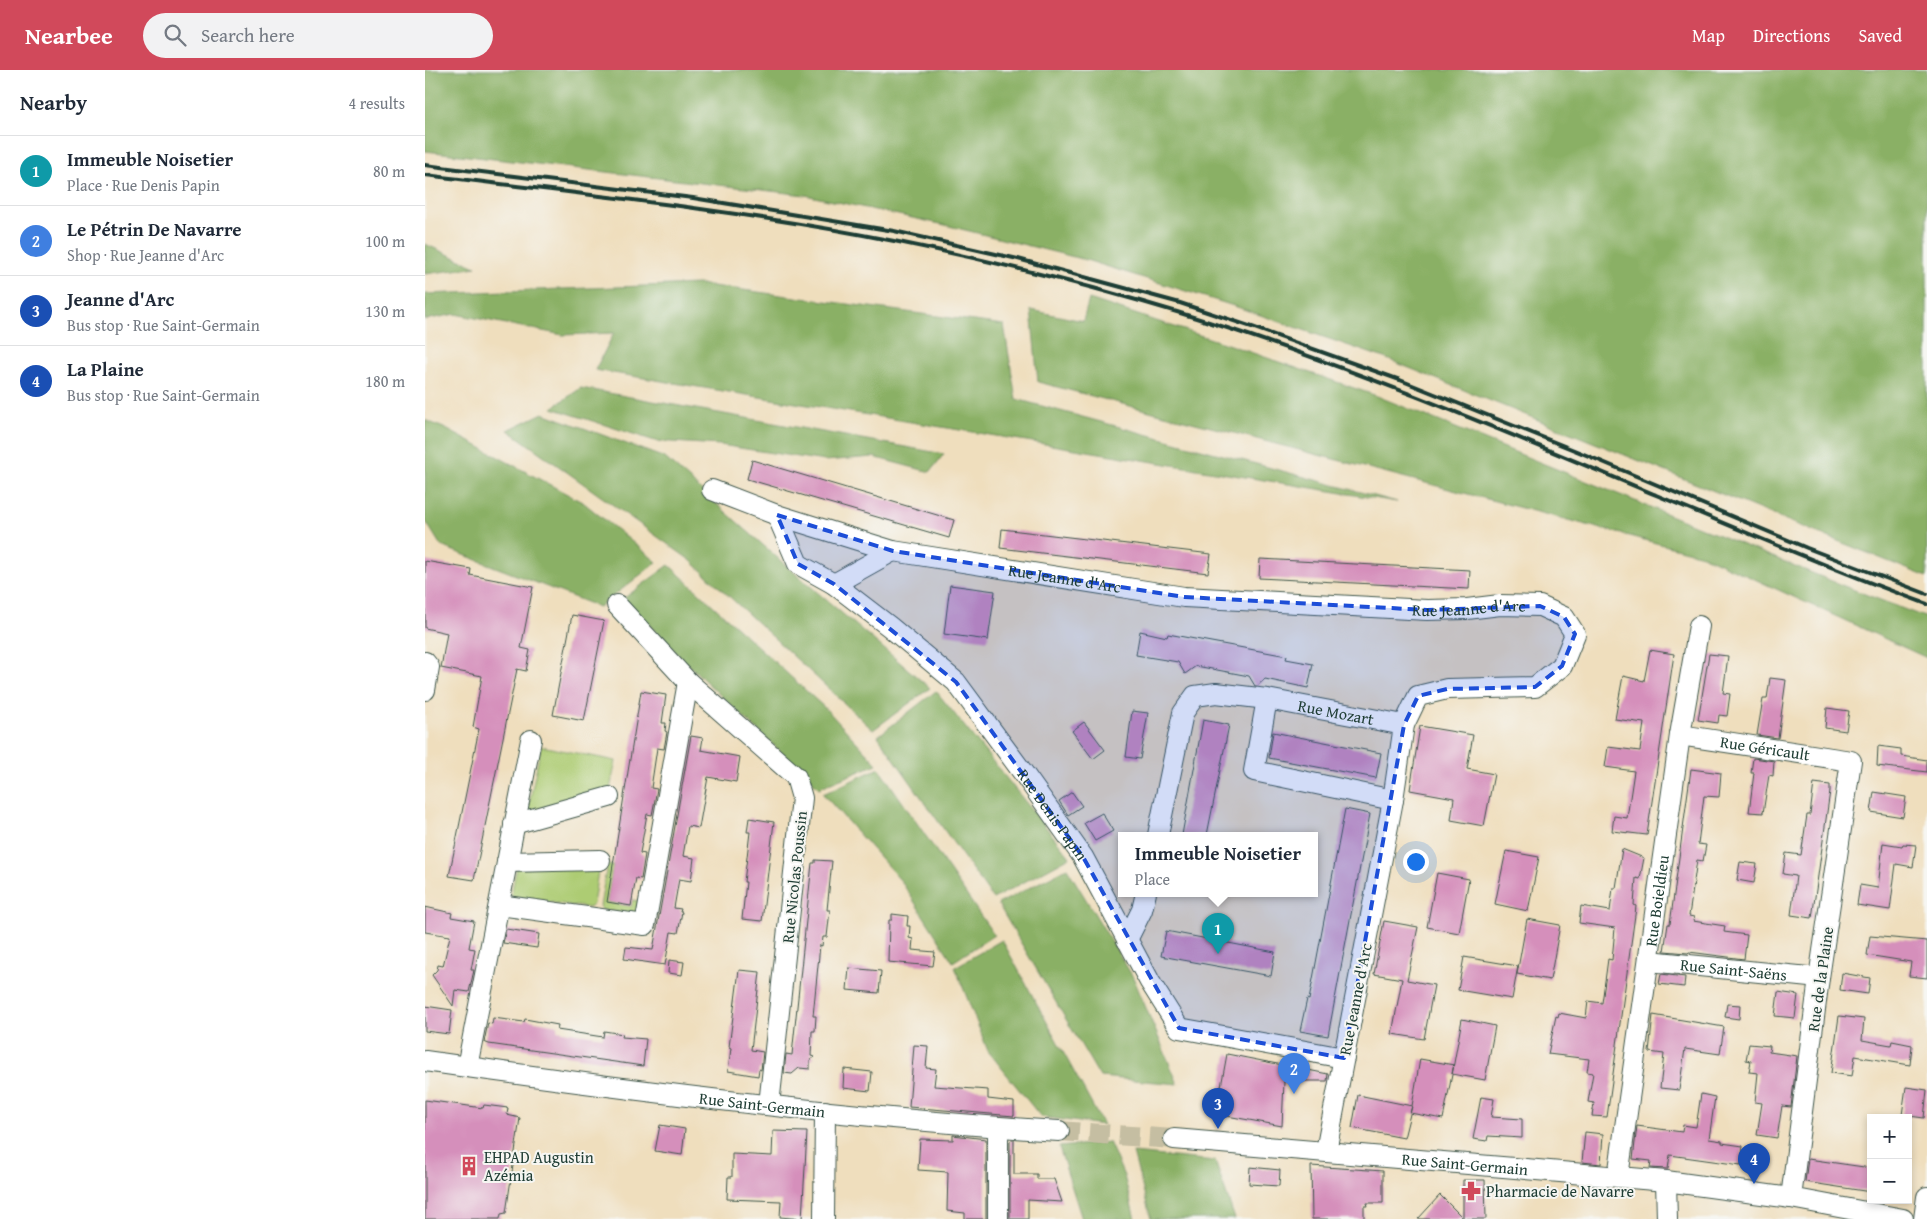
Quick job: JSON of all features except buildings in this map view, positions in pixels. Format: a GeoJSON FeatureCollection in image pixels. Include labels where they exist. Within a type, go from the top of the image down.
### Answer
{"type":"FeatureCollection","features":[{"type":"Feature","properties":{"kind":"street","name":"Rue Jeanne d'Arc"},"geometry":{"type":"LineString","coordinates":[[712,490],[777,515],[893,551],[1184,597],[1427,610],[1467,609],[1500,605],[1540,606],[1564,617],[1575,634],[1562,666],[1535,687],[1447,688],[1418,696],[1404,725],[1393,800],[1326,1151]]}},
{"type":"Feature","properties":{"kind":"street","name":"Rue Denis Papin"},"geometry":{"type":"LineString","coordinates":[[777,515],[798,564],[834,584],[890,627],[956,682],[1083,858],[1127,940],[1179,1028],[1344,1058]]}},
{"type":"Feature","properties":{"kind":"street"},"geometry":{"type":"LineString","coordinates":[[834,584],[893,551]]}},
{"type":"Feature","properties":{"kind":"street","name":"Rue Nicolas Poussin"},"geometry":{"type":"LineString","coordinates":[[617,605],[688,682],[796,777],[802,798],[769,1105]]}},
{"type":"Feature","properties":{"kind":"street","name":"Rue Boieldieu"},"geometry":{"type":"LineString","coordinates":[[1618,1178],[1681,735],[1699,626]]}},
{"type":"Feature","properties":{"kind":"street"},"geometry":{"type":"LineString","coordinates":[[425,662],[429,667],[425,690]]}},
{"type":"Feature","properties":{"kind":"street"},"geometry":{"type":"LineString","coordinates":[[499,904],[645,925],[688,682]]}},
{"type":"Feature","properties":{"kind":"street","name":"Rue Mozart"},"geometry":{"type":"LineString","coordinates":[[1159,832],[1183,713],[1195,696],[1216,693],[1267,699],[1404,725]]}},
{"type":"Feature","properties":{"kind":"street"},"geometry":{"type":"LineString","coordinates":[[1267,699],[1253,771],[1393,800]]}},
{"type":"Feature","properties":{"kind":"street","name":"Rue Géricault"},"geometry":{"type":"LineString","coordinates":[[1681,735],[1851,761]]}},
{"type":"Feature","properties":{"kind":"street"},"geometry":{"type":"LineString","coordinates":[[467,1067],[531,740]]}},
{"type":"Feature","properties":{"kind":"street","name":"Rue de la Plaine"},"geometry":{"type":"LineString","coordinates":[[1791,1198],[1819,978],[1851,761]]}},
{"type":"Feature","properties":{"kind":"street"},"geometry":{"type":"LineString","coordinates":[[514,824],[609,797]]}},
{"type":"Feature","properties":{"kind":"street"},"geometry":{"type":"LineString","coordinates":[[507,862],[600,860]]}},
{"type":"Feature","properties":{"kind":"street"},"geometry":{"type":"LineString","coordinates":[[1127,940],[1143,910],[1145,897]]}},
{"type":"Feature","properties":{"kind":"street","name":"Rue Saint-Saëns"},"geometry":{"type":"LineString","coordinates":[[1649,960],[1819,978]]}},
{"type":"Feature","properties":{"kind":"street","name":"Rue Saint-Germain"},"geometry":{"type":"LineString","coordinates":[[425,1060],[769,1105],[1059,1131]]}},
{"type":"Feature","properties":{"kind":"street"},"geometry":{"type":"LineString","coordinates":[[824,1219],[825,1111]]}},
{"type":"Feature","properties":{"kind":"street"},"geometry":{"type":"LineString","coordinates":[[998,1127],[998,1219]]}},
{"type":"Feature","properties":{"kind":"street","name":"Rue Saint-Germain"},"geometry":{"type":"LineString","coordinates":[[1174,1139],[1665,1182],[1791,1198],[1903,1219]]}},
{"type":"Feature","properties":{"kind":"street"},"geometry":{"type":"LineString","coordinates":[[1665,1182],[1667,1219]]}},
{"type":"Feature","properties":{"kind":"street"},"geometry":{"type":"LineString","coordinates":[[1924,1219],[1927,1197]]}},
{"type":"Feature","properties":{"kind":"highlighted area"},"geometry":{"type":"Polygon","coordinates":[[[777,515],[893,551],[1184,597],[1427,610],[1540,606],[1564,617],[1575,634],[1562,666],[1535,687],[1447,689],[1418,696],[1404,725],[1344,1058],[1179,1028],[1083,857],[956,682],[834,584],[798,564],[777,515]]]}},
{"type":"Feature","properties":{"kind":"green space"},"geometry":{"type":"Polygon","coordinates":[[[425,70],[1927,70],[1927,577],[1387,359],[1237,307],[1086,260],[945,225],[805,195],[425,151],[425,70]]]}},
{"type":"Feature","properties":{"kind":"green space"},"geometry":{"type":"Polygon","coordinates":[[[425,244],[476,267],[425,274],[425,244]]]}},
{"type":"Feature","properties":{"kind":"green space"},"geometry":{"type":"Polygon","coordinates":[[[698,284],[1004,325],[1016,399],[1397,502],[595,370],[614,333],[563,335],[455,314],[425,320],[425,294],[698,284]]]}},
{"type":"Feature","properties":{"kind":"green space"},"geometry":{"type":"Polygon","coordinates":[[[1089,299],[1377,396],[1927,618],[1927,658],[1702,555],[1038,382],[1031,310],[1083,321],[1089,299]]]}},
{"type":"Feature","properties":{"kind":"green space"},"geometry":{"type":"Polygon","coordinates":[[[581,388],[944,454],[930,472],[873,457],[825,461],[720,445],[655,441],[552,408],[581,388]]]}},
{"type":"Feature","properties":{"kind":"green space"},"geometry":{"type":"Polygon","coordinates":[[[543,413],[665,458],[790,569],[930,688],[873,730],[690,560],[508,430],[543,413]]]}},
{"type":"Feature","properties":{"kind":"green space"},"geometry":{"type":"Polygon","coordinates":[[[425,420],[446,429],[584,503],[657,562],[599,607],[441,546],[425,520],[425,420]]]}},
{"type":"Feature","properties":{"kind":"green space"},"geometry":{"type":"Polygon","coordinates":[[[669,565],[827,710],[877,764],[819,788],[702,678],[623,599],[669,565]]]}},
{"type":"Feature","properties":{"kind":"green space"},"geometry":{"type":"Polygon","coordinates":[[[936,691],[1070,857],[993,899],[878,736],[936,691]]]}},
{"type":"Feature","properties":{"kind":"green space"},"geometry":{"type":"Polygon","coordinates":[[[541,746],[616,761],[610,789],[530,812],[528,809],[541,746]]]}},
{"type":"Feature","properties":{"kind":"green space"},"geometry":{"type":"Polygon","coordinates":[[[879,768],[994,935],[953,962],[901,881],[823,794],[879,768]]]}},
{"type":"Feature","properties":{"kind":"green space"},"geometry":{"type":"Polygon","coordinates":[[[599,865],[593,904],[589,908],[511,895],[517,866],[599,865]]]}},
{"type":"Feature","properties":{"kind":"green space"},"geometry":{"type":"Polygon","coordinates":[[[607,865],[613,866],[607,902],[631,906],[632,900],[639,901],[637,911],[632,914],[602,910],[600,907],[607,865]]]}},
{"type":"Feature","properties":{"kind":"green space"},"geometry":{"type":"Polygon","coordinates":[[[1067,868],[1133,977],[1178,1084],[1100,1077],[998,904],[1067,868]]]}},
{"type":"Feature","properties":{"kind":"green space"},"geometry":{"type":"Polygon","coordinates":[[[1002,940],[1103,1125],[1041,1117],[988,1051],[955,967],[1002,940]]]}},
{"type":"Feature","properties":{"kind":"green space"},"geometry":{"type":"Polygon","coordinates":[[[1109,1142],[1124,1176],[1135,1219],[1082,1219],[1059,1147],[1109,1142]]]}},
{"type":"Feature","properties":{"kind":"green space"},"geometry":{"type":"Polygon","coordinates":[[[1133,1153],[1215,1161],[1235,1219],[1151,1219],[1133,1153]]]}},
{"type":"Feature","properties":{"kind":"tunnel"},"geometry":{"type":"LineString","coordinates":[[1059,1131],[1174,1139]]}},
{"type":"Feature","properties":{"kind":"railway"},"geometry":{"type":"LineString","coordinates":[[425,165],[693,198],[894,231],[1018,259],[1180,303],[1400,380],[1579,452],[1807,548],[1927,594]]}},
{"type":"Feature","properties":{"kind":"railway"},"geometry":{"type":"LineString","coordinates":[[425,175],[777,220],[930,248],[1072,282],[1177,312],[1359,374],[1825,565],[1927,604]]}},
{"type":"Feature","properties":{"kind":"place","name":"Immeuble Noisetier"},"geometry":{"type":"Point","coordinates":[1218,954]}},
{"type":"Feature","properties":{"kind":"place","name":"Le Pétrin De Navarre"},"geometry":{"type":"Point","coordinates":[1294,1094]}},
{"type":"Feature","properties":{"kind":"place","name":"Jeanne d'Arc"},"geometry":{"type":"Point","coordinates":[1218,1129]}},
{"type":"Feature","properties":{"kind":"place","name":"EHPAD Augustin Azémia"},"geometry":{"type":"Point","coordinates":[469,1166]}},
{"type":"Feature","properties":{"kind":"place","name":"La Plaine"},"geometry":{"type":"Point","coordinates":[1754,1184]}},
{"type":"Feature","properties":{"kind":"place","name":"Pharmacie de Navarre"},"geometry":{"type":"Point","coordinates":[1471,1191]}}]}
